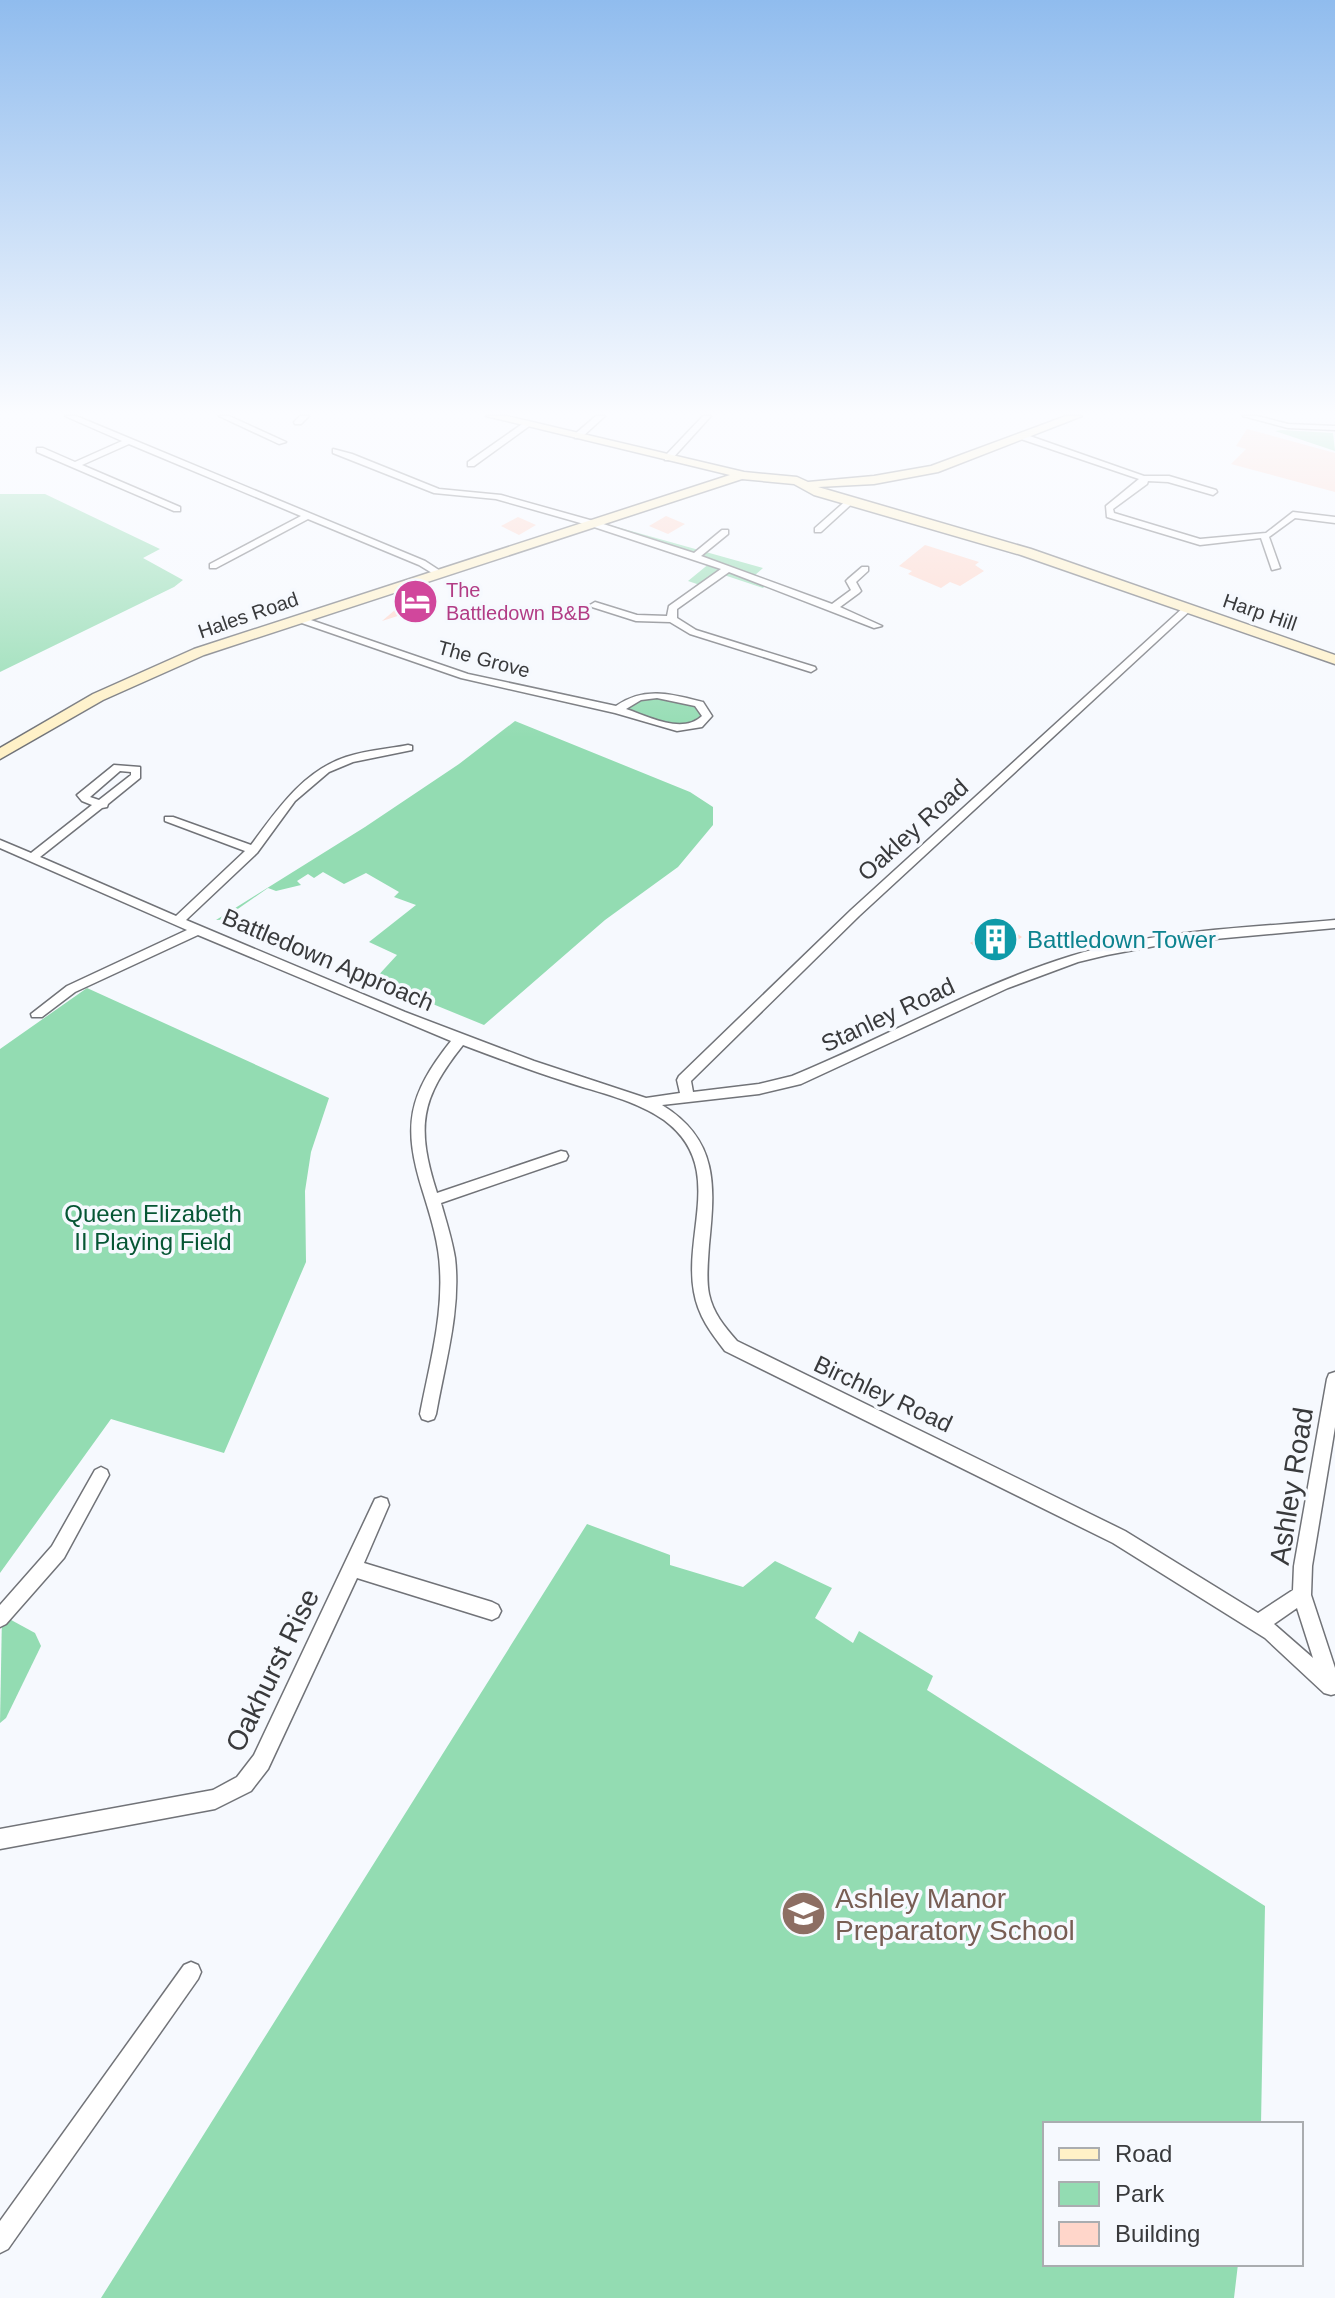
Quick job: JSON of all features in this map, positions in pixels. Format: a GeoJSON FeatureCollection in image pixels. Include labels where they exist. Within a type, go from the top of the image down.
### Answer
{"type":"FeatureCollection","features":[{"type":"Feature","properties":{"kind":"main road","name":"Hales Road"},"geometry":{"type":"LineString","coordinates":[[0,754],[78,707],[143,675],[299,619],[595,523]]}},
{"type":"Feature","properties":{"kind":"main road","name":"Harp Hill"},"geometry":{"type":"LineString","coordinates":[[930,523],[1026,552],[1335,660]]}},
{"type":"Feature","properties":{"kind":"street"},"geometry":{"type":"LineString","coordinates":[[213,566],[293,523]]}},
{"type":"Feature","properties":{"kind":"street"},"geometry":{"type":"LineString","coordinates":[[325,523],[422,563],[440,574]]}},
{"type":"Feature","properties":{"kind":"street"},"geometry":{"type":"LineString","coordinates":[[584,523],[729,568],[877,626]]}},
{"type":"Feature","properties":{"kind":"street"},"geometry":{"type":"LineString","coordinates":[[818,530],[826,523]]}},
{"type":"Feature","properties":{"kind":"street"},"geometry":{"type":"LineString","coordinates":[[1133,523],[1191,541],[1264,535],[1274,532],[1284,523]]}},
{"type":"Feature","properties":{"kind":"street"},"geometry":{"type":"LineString","coordinates":[[695,557],[725,532]]}},
{"type":"Feature","properties":{"kind":"street"},"geometry":{"type":"LineString","coordinates":[[1264,535],[1275,568]]}},
{"type":"Feature","properties":{"kind":"street"},"geometry":{"type":"LineString","coordinates":[[672,619],[672,608],[729,568]]}},
{"type":"Feature","properties":{"kind":"street"},"geometry":{"type":"LineString","coordinates":[[833,608],[856,591],[851,581],[865,569]]}},
{"type":"Feature","properties":{"kind":"street"},"geometry":{"type":"LineString","coordinates":[[595,605],[636,618],[672,619],[693,632],[794,668],[811,669]]}},
{"type":"Feature","properties":{"kind":"street","name":"Oakley Road"},"geometry":{"type":"LineString","coordinates":[[687,1095],[684,1080],[845,923],[1188,608]]}},
{"type":"Feature","properties":{"kind":"street","name":"The Grove"},"geometry":{"type":"LineString","coordinates":[[299,619],[465,676],[618,710],[682,728],[698,725],[707,716],[699,704],[656,693],[637,696],[618,710]]}},
{"type":"Feature","properties":{"kind":"street"},"geometry":{"type":"LineString","coordinates":[[177,922],[253,850],[291,799],[325,770],[350,759],[408,748]]}},
{"type":"Feature","properties":{"kind":"street"},"geometry":{"type":"LineString","coordinates":[[32,858],[103,805]]}},
{"type":"Feature","properties":{"kind":"street"},"geometry":{"type":"LineString","coordinates":[[169,819],[253,850]]}},
{"type":"Feature","properties":{"kind":"street","name":"Battledown Approach"},"geometry":{"type":"LineString","coordinates":[[0,844],[177,922],[460,1039],[645,1103]]}},
{"type":"Feature","properties":{"kind":"street","name":"Stanley Road"},"geometry":{"type":"LineString","coordinates":[[645,1103],[687,1095],[741,1093],[796,1080],[1005,986],[1079,958],[1139,945],[1335,924]]}},
{"type":"Feature","properties":{"kind":"street"},"geometry":{"type":"LineString","coordinates":[[37,1014],[71,989],[197,930]]}},
{"type":"Feature","properties":{"kind":"street"},"geometry":{"type":"LineString","coordinates":[[428,1414],[448,1274],[447,1255],[418,1155],[414,1125],[429,1082],[460,1039]]}},
{"type":"Feature","properties":{"kind":"street","name":"Birchley Road"},"geometry":{"type":"LineString","coordinates":[[645,1103],[680,1126],[696,1146],[705,1166],[708,1186],[698,1287],[708,1319],[731,1346],[753,1360],[1069,1511],[1142,1551],[1259,1623],[1290,1647],[1333,1689]]}},
{"type":"Feature","properties":{"kind":"street"},"geometry":{"type":"LineString","coordinates":[[433,1200],[561,1156]]}},
{"type":"Feature","properties":{"kind":"street","name":"Ashley Road"},"geometry":{"type":"LineString","coordinates":[[1333,1689],[1302,1595],[1303,1566],[1335,1379]]}},
{"type":"Feature","properties":{"kind":"street"},"geometry":{"type":"LineString","coordinates":[[0,1618],[58,1552],[101,1475]]}},
{"type":"Feature","properties":{"kind":"street","name":"Oakhurst Rise"},"geometry":{"type":"LineString","coordinates":[[0,1839],[215,1799],[244,1784],[261,1762],[381,1505]]}},
{"type":"Feature","properties":{"kind":"street"},"geometry":{"type":"LineString","coordinates":[[353,1568],[492,1611]]}},
{"type":"Feature","properties":{"kind":"street"},"geometry":{"type":"LineString","coordinates":[[1259,1623],[1302,1595]]}},
{"type":"Feature","properties":{"kind":"street"},"geometry":{"type":"LineString","coordinates":[[0,2241],[191,1972]]}},
{"type":"Feature","properties":{"kind":"green space"},"geometry":{"type":"Polygon","coordinates":[[[0,523],[106,523],[160,549],[143,558],[183,580],[174,587],[0,672],[0,523]]]}},
{"type":"Feature","properties":{"kind":"green space"},"geometry":{"type":"Polygon","coordinates":[[[603,523],[763,568],[754,576],[769,583],[763,588],[721,574],[703,586],[688,581],[710,563],[590,525],[603,523]]]}},
{"type":"Feature","properties":{"kind":"green space"},"geometry":{"type":"Polygon","coordinates":[[[656,693],[699,704],[707,716],[682,728],[618,710],[637,696],[656,693]]]}},
{"type":"Feature","properties":{"kind":"green space"},"geometry":{"type":"Polygon","coordinates":[[[515,721],[690,792],[713,807],[713,825],[678,867],[605,920],[484,1025],[374,980],[397,955],[369,942],[416,905],[394,897],[399,892],[366,873],[344,884],[323,872],[314,878],[308,874],[297,881],[301,885],[276,891],[268,888],[232,913],[238,917],[235,919],[216,920],[365,827],[459,764],[515,721]]]}},
{"type":"Feature","properties":{"kind":"green space","name":"Queen Elizabeth II Playing Field"},"geometry":{"type":"Polygon","coordinates":[[[87,988],[329,1098],[311,1152],[305,1191],[306,1262],[224,1453],[111,1419],[0,1573],[0,1049],[87,988]]]}},
{"type":"Feature","properties":{"kind":"green space","name":"Ashley Manor Preparatory School"},"geometry":{"type":"Polygon","coordinates":[[[587,1524],[670,1555],[670,1565],[743,1587],[775,1561],[832,1588],[815,1618],[853,1643],[859,1631],[933,1676],[927,1690],[1265,1906],[1261,2122],[1043,2122],[1043,2266],[1238,2266],[1234,2298],[101,2298],[587,1524]]]}},
{"type":"Feature","properties":{"kind":"green space"},"geometry":{"type":"Polygon","coordinates":[[[2,1615],[35,1633],[41,1646],[6,1718],[0,1723],[2,1615]]]}},
{"type":"Feature","properties":{"kind":"building"},"geometry":{"type":"Polygon","coordinates":[[[506,523],[536,525],[519,535],[501,526],[506,523]]]}},
{"type":"Feature","properties":{"kind":"building"},"geometry":{"type":"Polygon","coordinates":[[[654,523],[685,524],[668,534],[649,526],[654,523]]]}},
{"type":"Feature","properties":{"kind":"building"},"geometry":{"type":"Polygon","coordinates":[[[925,545],[979,562],[975,565],[984,571],[960,586],[950,582],[941,588],[908,574],[912,571],[899,566],[925,545]]]}},
{"type":"Feature","properties":{"kind":"building"},"geometry":{"type":"Polygon","coordinates":[[[414,596],[426,607],[382,621],[409,598],[414,596]]]}},
{"type":"Feature","properties":{"kind":"building","name":"Battledown Tower"},"geometry":{"type":"Polygon","coordinates":[[[1001,923],[1022,937],[991,958],[970,943],[1001,923]]]}},
{"type":"Feature","properties":{"kind":"place","name":"The Battledown B&B"},"geometry":{"type":"Point","coordinates":[415,602]}},
{"type":"Feature","properties":{"kind":"place","name":"Battledown Tower"},"geometry":{"type":"Point","coordinates":[996,940]}},
{"type":"Feature","properties":{"kind":"place","name":"Ashley Manor Preparatory School"},"geometry":{"type":"Point","coordinates":[804,1914]}}]}
